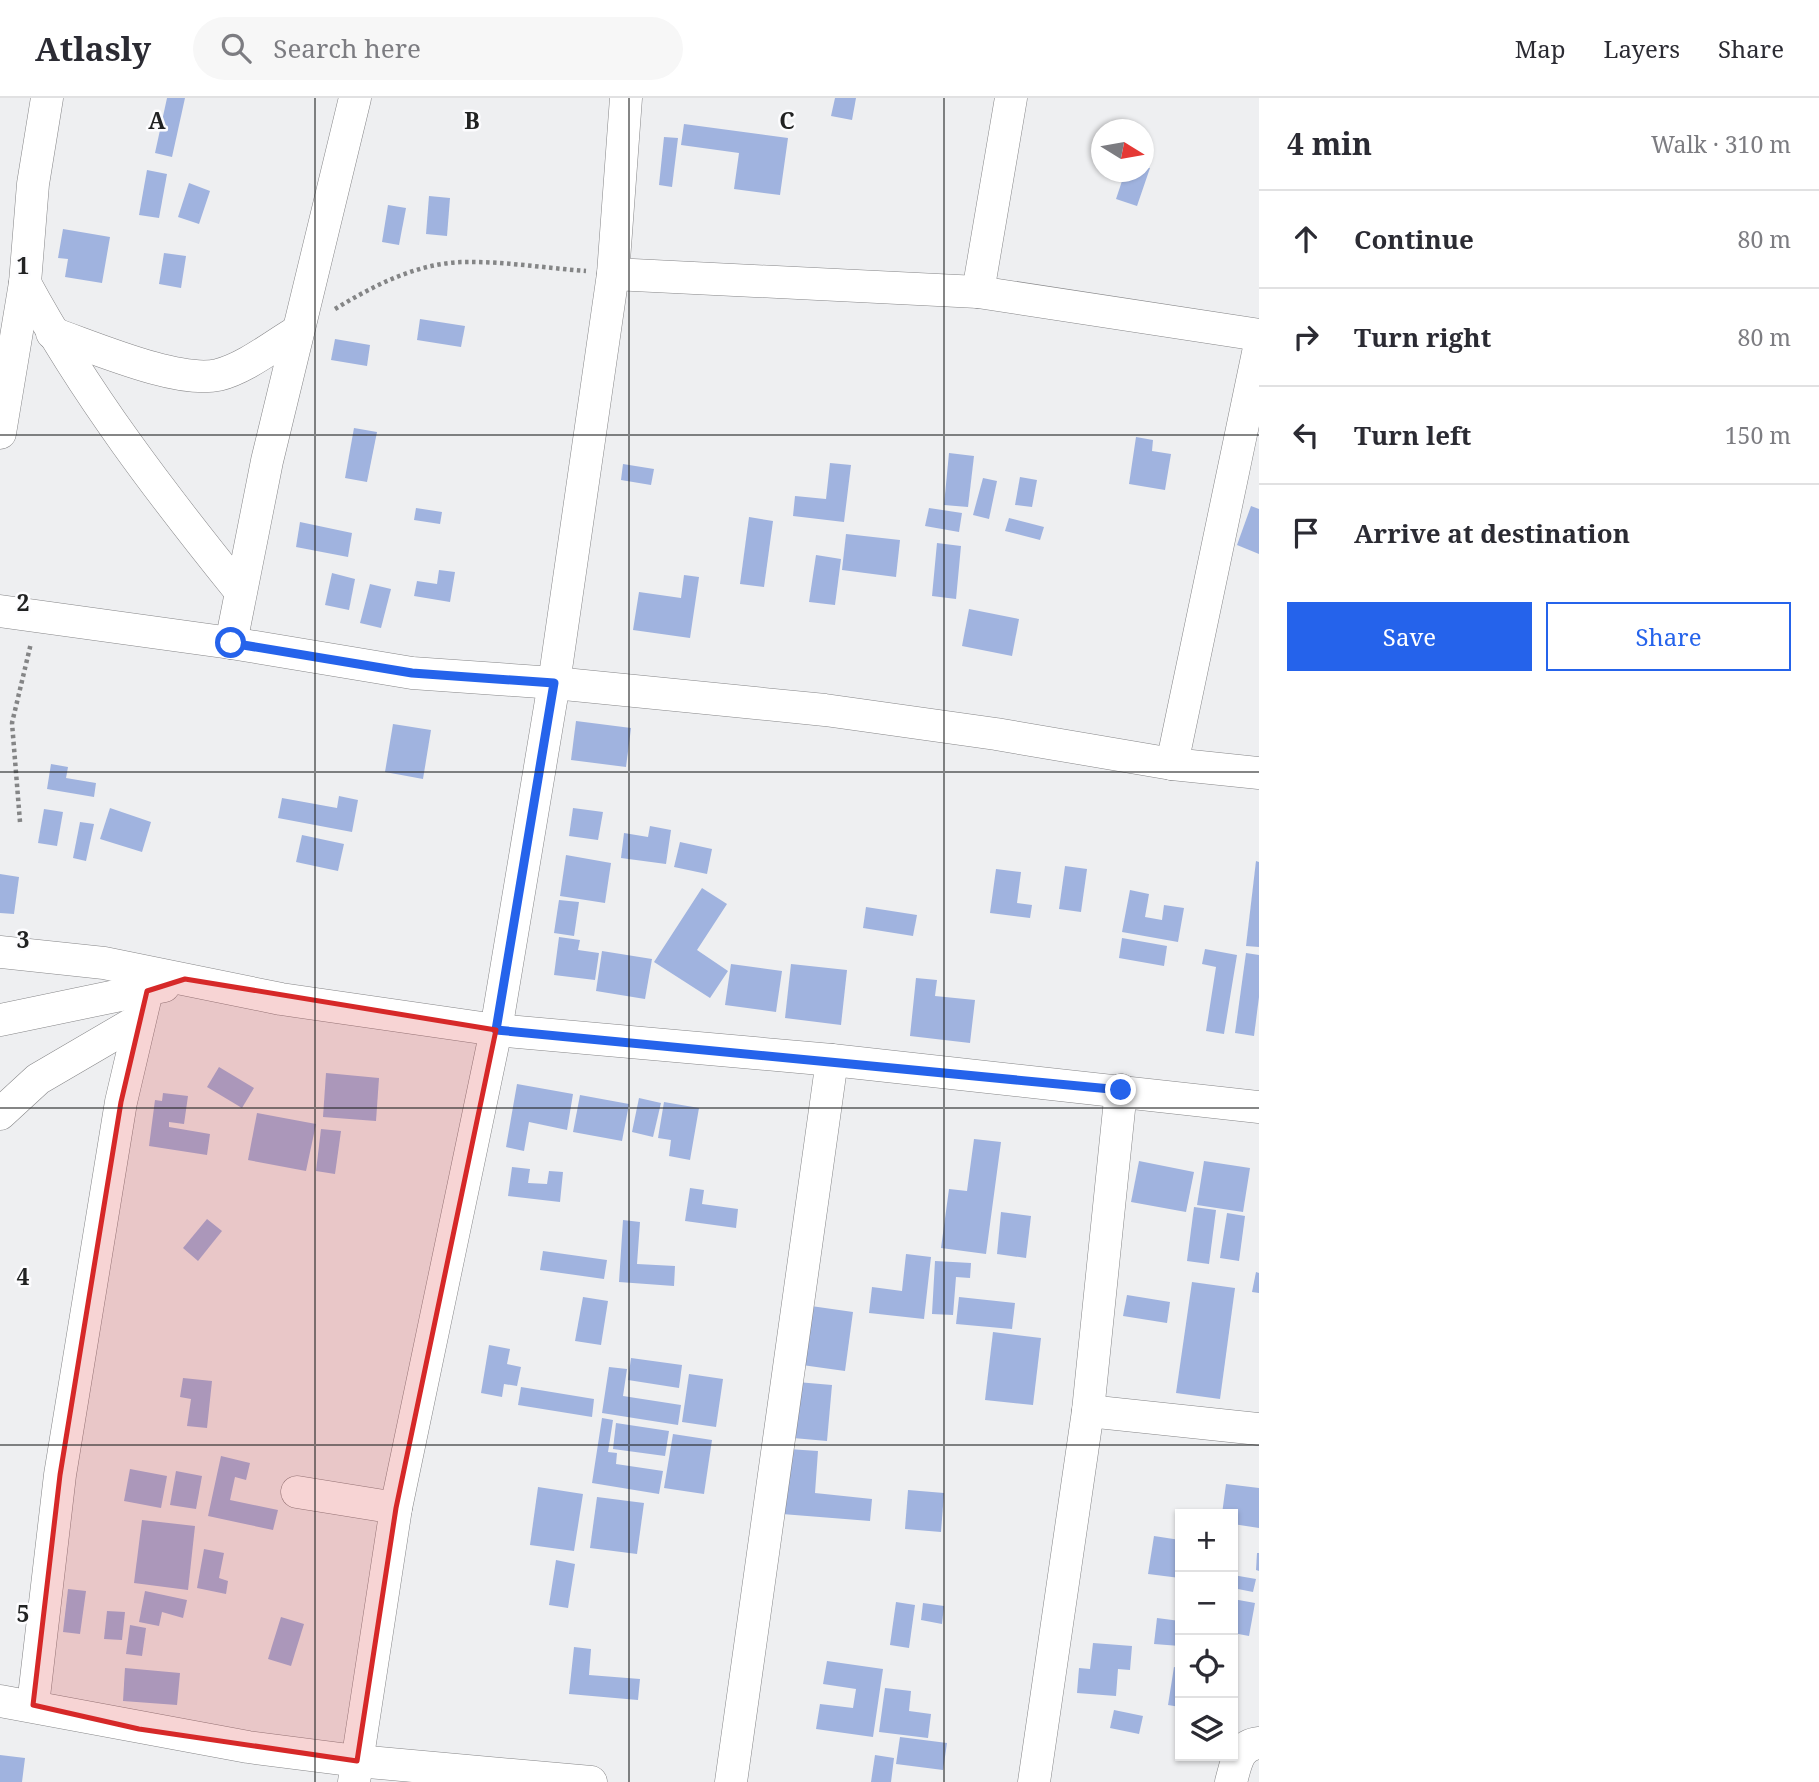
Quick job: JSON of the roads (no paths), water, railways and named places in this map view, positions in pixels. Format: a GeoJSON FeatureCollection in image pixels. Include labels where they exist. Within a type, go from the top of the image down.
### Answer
{"type":"FeatureCollection","features":[{"type":"Feature","properties":{"kind":"street"},"geometry":{"type":"LineString","coordinates":[[0,433],[25,283],[33,184],[47,98]]}},
{"type":"Feature","properties":{"kind":"street"},"geometry":{"type":"LineString","coordinates":[[231,643],[240,591],[298,331],[355,98]]}},
{"type":"Feature","properties":{"kind":"street"},"geometry":{"type":"LineString","coordinates":[[356,1771],[396,1508],[496,1030],[554,683],[613,274],[626,98]]}},
{"type":"Feature","properties":{"kind":"street"},"geometry":{"type":"LineString","coordinates":[[978,292],[1011,98]]}},
{"type":"Feature","properties":{"kind":"street"},"geometry":{"type":"LineString","coordinates":[[613,274],[978,292],[1259,335]]}},
{"type":"Feature","properties":{"kind":"street"},"geometry":{"type":"LineString","coordinates":[[25,283],[52,333],[114,427],[240,591]]}},
{"type":"Feature","properties":{"kind":"street"},"geometry":{"type":"LineString","coordinates":[[52,333],[178,373],[205,377],[231,371],[298,331]]}},
{"type":"Feature","properties":{"kind":"street"},"geometry":{"type":"LineString","coordinates":[[1172,764],[1259,348]]}},
{"type":"Feature","properties":{"kind":"street"},"geometry":{"type":"LineString","coordinates":[[0,611],[231,643],[412,673],[554,683],[825,710],[996,734],[1172,764],[1259,773]]}},
{"type":"Feature","properties":{"kind":"street"},"geometry":{"type":"LineString","coordinates":[[0,952],[104,963],[281,999],[496,1030],[832,1060],[1259,1107]]}},
{"type":"Feature","properties":{"kind":"street"},"geometry":{"type":"LineString","coordinates":[[0,1114],[38,1080],[185,979]]}},
{"type":"Feature","properties":{"kind":"street"},"geometry":{"type":"LineString","coordinates":[[0,1020],[143,1006]]}},
{"type":"Feature","properties":{"kind":"street"},"geometry":{"type":"LineString","coordinates":[[33,1705],[60,1475],[121,1101],[143,1006]]}},
{"type":"Feature","properties":{"kind":"street"},"geometry":{"type":"LineString","coordinates":[[731,1782],[832,1060]]}},
{"type":"Feature","properties":{"kind":"street"},"geometry":{"type":"LineString","coordinates":[[1034,1782],[1088,1411],[1121,1090]]}},
{"type":"Feature","properties":{"kind":"street"},"geometry":{"type":"LineString","coordinates":[[1088,1411],[1259,1429]]}},
{"type":"Feature","properties":{"kind":"street"},"geometry":{"type":"LineString","coordinates":[[297,1492],[396,1508]]}},
{"type":"Feature","properties":{"kind":"street"},"geometry":{"type":"LineString","coordinates":[[0,1701],[33,1705],[139,1729],[356,1771],[591,1782]]}},
{"type":"Feature","properties":{"kind":"street"},"geometry":{"type":"LineString","coordinates":[[1231,1782],[1241,1750],[1248,1744],[1259,1742]]}}]}
